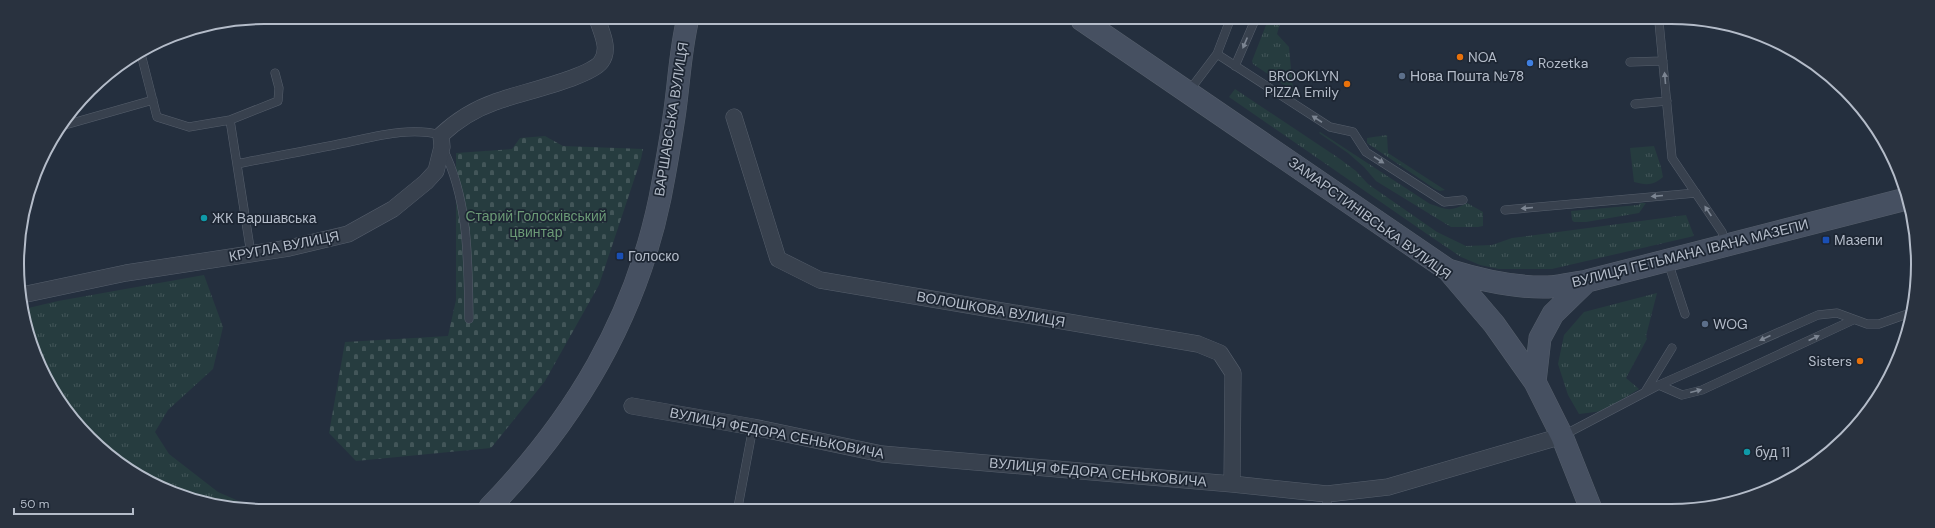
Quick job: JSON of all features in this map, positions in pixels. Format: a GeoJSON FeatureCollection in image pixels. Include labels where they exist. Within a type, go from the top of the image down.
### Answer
{"type":"FeatureCollection","features":[{"type":"Feature","properties":{"kind":"main road","name":"ВАРШАВСЬКА ВУЛИЦЯ"},"geometry":{"type":"LineString","coordinates":[[493,504],[552,436],[579,398],[614,335],[627,304],[645,254],[660,198],[674,117],[680,61],[687,24]]}},
{"type":"Feature","properties":{"kind":"main road","name":"ЗАМАРСТИНІВСЬКА ВУЛИЦЯ"},"geometry":{"type":"LineString","coordinates":[[1088,24],[1448,270],[1494,324],[1535,382],[1562,436],[1589,504]]}},
{"type":"Feature","properties":{"kind":"main road","name":"ВУЛИЦЯ ГЕТЬМАНА ІВАНА МАЗЕПИ"},"geometry":{"type":"LineString","coordinates":[[1448,270],[1478,280],[1508,284],[1547,287],[1587,281],[1667,261],[1726,243],[1902,200]]}},
{"type":"Feature","properties":{"kind":"main road"},"geometry":{"type":"LineString","coordinates":[[1535,382],[1540,338],[1553,314],[1587,281]]}},
{"type":"Feature","properties":{"kind":"street"},"geometry":{"type":"LineString","coordinates":[[441,141],[454,123],[495,102],[595,68],[605,55],[606,46],[599,24]]}},
{"type":"Feature","properties":{"kind":"street","name":"ВОЛОШКОВА ВУЛИЦЯ"},"geometry":{"type":"LineString","coordinates":[[734,118],[778,259],[820,280],[1198,344],[1220,353],[1233,373],[1232,484]]}},
{"type":"Feature","properties":{"kind":"street","name":"КРУГЛА ВУЛИЦЯ"},"geometry":{"type":"LineString","coordinates":[[26,293],[126,272],[288,248],[348,234],[393,209],[426,182],[436,171],[441,141]]}},
{"type":"Feature","properties":{"kind":"street","name":"ВУЛИЦЯ ФЕДОРА СЕНЬКОВИЧА"},"geometry":{"type":"LineString","coordinates":[[632,406],[753,427],[882,454],[1232,484],[1327,501],[1388,487],[1562,436]]}},
{"type":"Feature","properties":{"kind":"lane"},"geometry":{"type":"LineString","coordinates":[[1189,92],[1217,54],[1228,24]]}},
{"type":"Feature","properties":{"kind":"lane"},"geometry":{"type":"LineString","coordinates":[[1235,66],[1253,24]]}},
{"type":"Feature","properties":{"kind":"lane"},"geometry":{"type":"LineString","coordinates":[[1659,24],[1672,158],[1722,232],[1726,243]]}},
{"type":"Feature","properties":{"kind":"lane"},"geometry":{"type":"LineString","coordinates":[[1217,54],[1330,127],[1353,132],[1366,152],[1444,202],[1463,200]]}},
{"type":"Feature","properties":{"kind":"lane"},"geometry":{"type":"LineString","coordinates":[[142,57],[157,118],[188,127],[230,120],[278,101],[279,88],[275,73]]}},
{"type":"Feature","properties":{"kind":"lane"},"geometry":{"type":"LineString","coordinates":[[1630,62],[1663,61]]}},
{"type":"Feature","properties":{"kind":"lane"},"geometry":{"type":"LineString","coordinates":[[70,124],[153,100]]}},
{"type":"Feature","properties":{"kind":"lane"},"geometry":{"type":"LineString","coordinates":[[1635,104],[1667,101]]}},
{"type":"Feature","properties":{"kind":"lane"},"geometry":{"type":"LineString","coordinates":[[230,120],[251,254]]}},
{"type":"Feature","properties":{"kind":"lane"},"geometry":{"type":"LineString","coordinates":[[237,164],[414,131],[426,131],[441,141],[453,167],[462,206],[468,260],[469,319]]}},
{"type":"Feature","properties":{"kind":"lane"},"geometry":{"type":"LineString","coordinates":[[1504,210],[1696,193]]}},
{"type":"Feature","properties":{"kind":"lane"},"geometry":{"type":"LineString","coordinates":[[1667,261],[1685,314]]}},
{"type":"Feature","properties":{"kind":"lane"},"geometry":{"type":"LineString","coordinates":[[1562,436],[1659,385],[1818,315],[1837,313],[1867,324],[1879,324],[1905,315]]}},
{"type":"Feature","properties":{"kind":"lane"},"geometry":{"type":"LineString","coordinates":[[1659,385],[1682,395],[1702,390],[1854,320]]}},
{"type":"Feature","properties":{"kind":"lane"},"geometry":{"type":"LineString","coordinates":[[1645,393],[1672,348]]}},
{"type":"Feature","properties":{"kind":"lane"},"geometry":{"type":"LineString","coordinates":[[739,504],[753,427]]}},
{"type":"Feature","properties":{"kind":"green space"},"geometry":{"type":"Polygon","coordinates":[[[1266,24],[1280,24],[1277,34],[1289,47],[1293,91],[1253,64],[1252,61],[1266,24]]]}},
{"type":"Feature","properties":{"kind":"green space"},"geometry":{"type":"Polygon","coordinates":[[[1235,89],[1340,159],[1356,171],[1368,184],[1437,232],[1466,246],[1492,245],[1512,238],[1686,215],[1694,236],[1552,269],[1499,269],[1480,265],[1461,257],[1229,97],[1235,89]]]}},
{"type":"Feature","properties":{"kind":"green space"},"geometry":{"type":"Polygon","coordinates":[[[1320,132],[1430,204],[1441,208],[1453,209],[1467,203],[1483,212],[1483,226],[1451,227],[1376,181],[1364,167],[1348,153],[1319,133],[1320,132]]]}},
{"type":"Feature","properties":{"kind":"green space"},"geometry":{"type":"Polygon","coordinates":[[[1387,135],[1388,153],[1445,190],[1440,191],[1435,189],[1367,143],[1367,138],[1387,135]]]}},
{"type":"Feature","properties":{"kind":"green space","name":"Старий Голосківський цвинтар"},"geometry":{"type":"Polygon","coordinates":[[[545,136],[563,146],[643,149],[599,285],[545,381],[491,448],[356,461],[329,433],[345,342],[448,336],[456,300],[456,153],[512,149],[520,138],[545,136]]]}},
{"type":"Feature","properties":{"kind":"green space"},"geometry":{"type":"Polygon","coordinates":[[[1654,146],[1663,177],[1656,182],[1649,184],[1634,182],[1630,148],[1654,146]]]}},
{"type":"Feature","properties":{"kind":"green space"},"geometry":{"type":"Polygon","coordinates":[[[1640,203],[1646,203],[1639,213],[1586,222],[1574,222],[1572,220],[1571,211],[1639,205],[1640,203]]]}},
{"type":"Feature","properties":{"kind":"green space"},"geometry":{"type":"Polygon","coordinates":[[[204,275],[223,327],[213,369],[168,410],[155,432],[169,454],[218,492],[242,503],[202,496],[172,486],[131,464],[94,434],[64,397],[56,384],[42,356],[32,326],[28,308],[58,301],[204,275]]]}},
{"type":"Feature","properties":{"kind":"green space"},"geometry":{"type":"Polygon","coordinates":[[[1657,293],[1646,336],[1647,339],[1626,378],[1639,389],[1603,411],[1579,414],[1568,395],[1558,364],[1564,335],[1584,312],[1657,293]]]}},
{"type":"Feature","properties":{"kind":"place","name":"NOA"},"geometry":{"type":"Point","coordinates":[1460,57]}},
{"type":"Feature","properties":{"kind":"place","name":"Rozetka"},"geometry":{"type":"Point","coordinates":[1530,63]}},
{"type":"Feature","properties":{"kind":"place","name":"Нова Пошта №78"},"geometry":{"type":"Point","coordinates":[1402,76]}},
{"type":"Feature","properties":{"kind":"place","name":"BROOKLYN PIZZA Emily"},"geometry":{"type":"Point","coordinates":[1347,84]}},
{"type":"Feature","properties":{"kind":"place","name":"ЖК Варшавська"},"geometry":{"type":"Point","coordinates":[204,218]}},
{"type":"Feature","properties":{"kind":"place","name":"Мазепи"},"geometry":{"type":"Point","coordinates":[1826,240]}},
{"type":"Feature","properties":{"kind":"place","name":"Голоско"},"geometry":{"type":"Point","coordinates":[620,256]}},
{"type":"Feature","properties":{"kind":"place","name":"WOG"},"geometry":{"type":"Point","coordinates":[1705,324]}},
{"type":"Feature","properties":{"kind":"place","name":"Sisters"},"geometry":{"type":"Point","coordinates":[1860,361]}},
{"type":"Feature","properties":{"kind":"place","name":"буд 11"},"geometry":{"type":"Point","coordinates":[1747,452]}}]}
